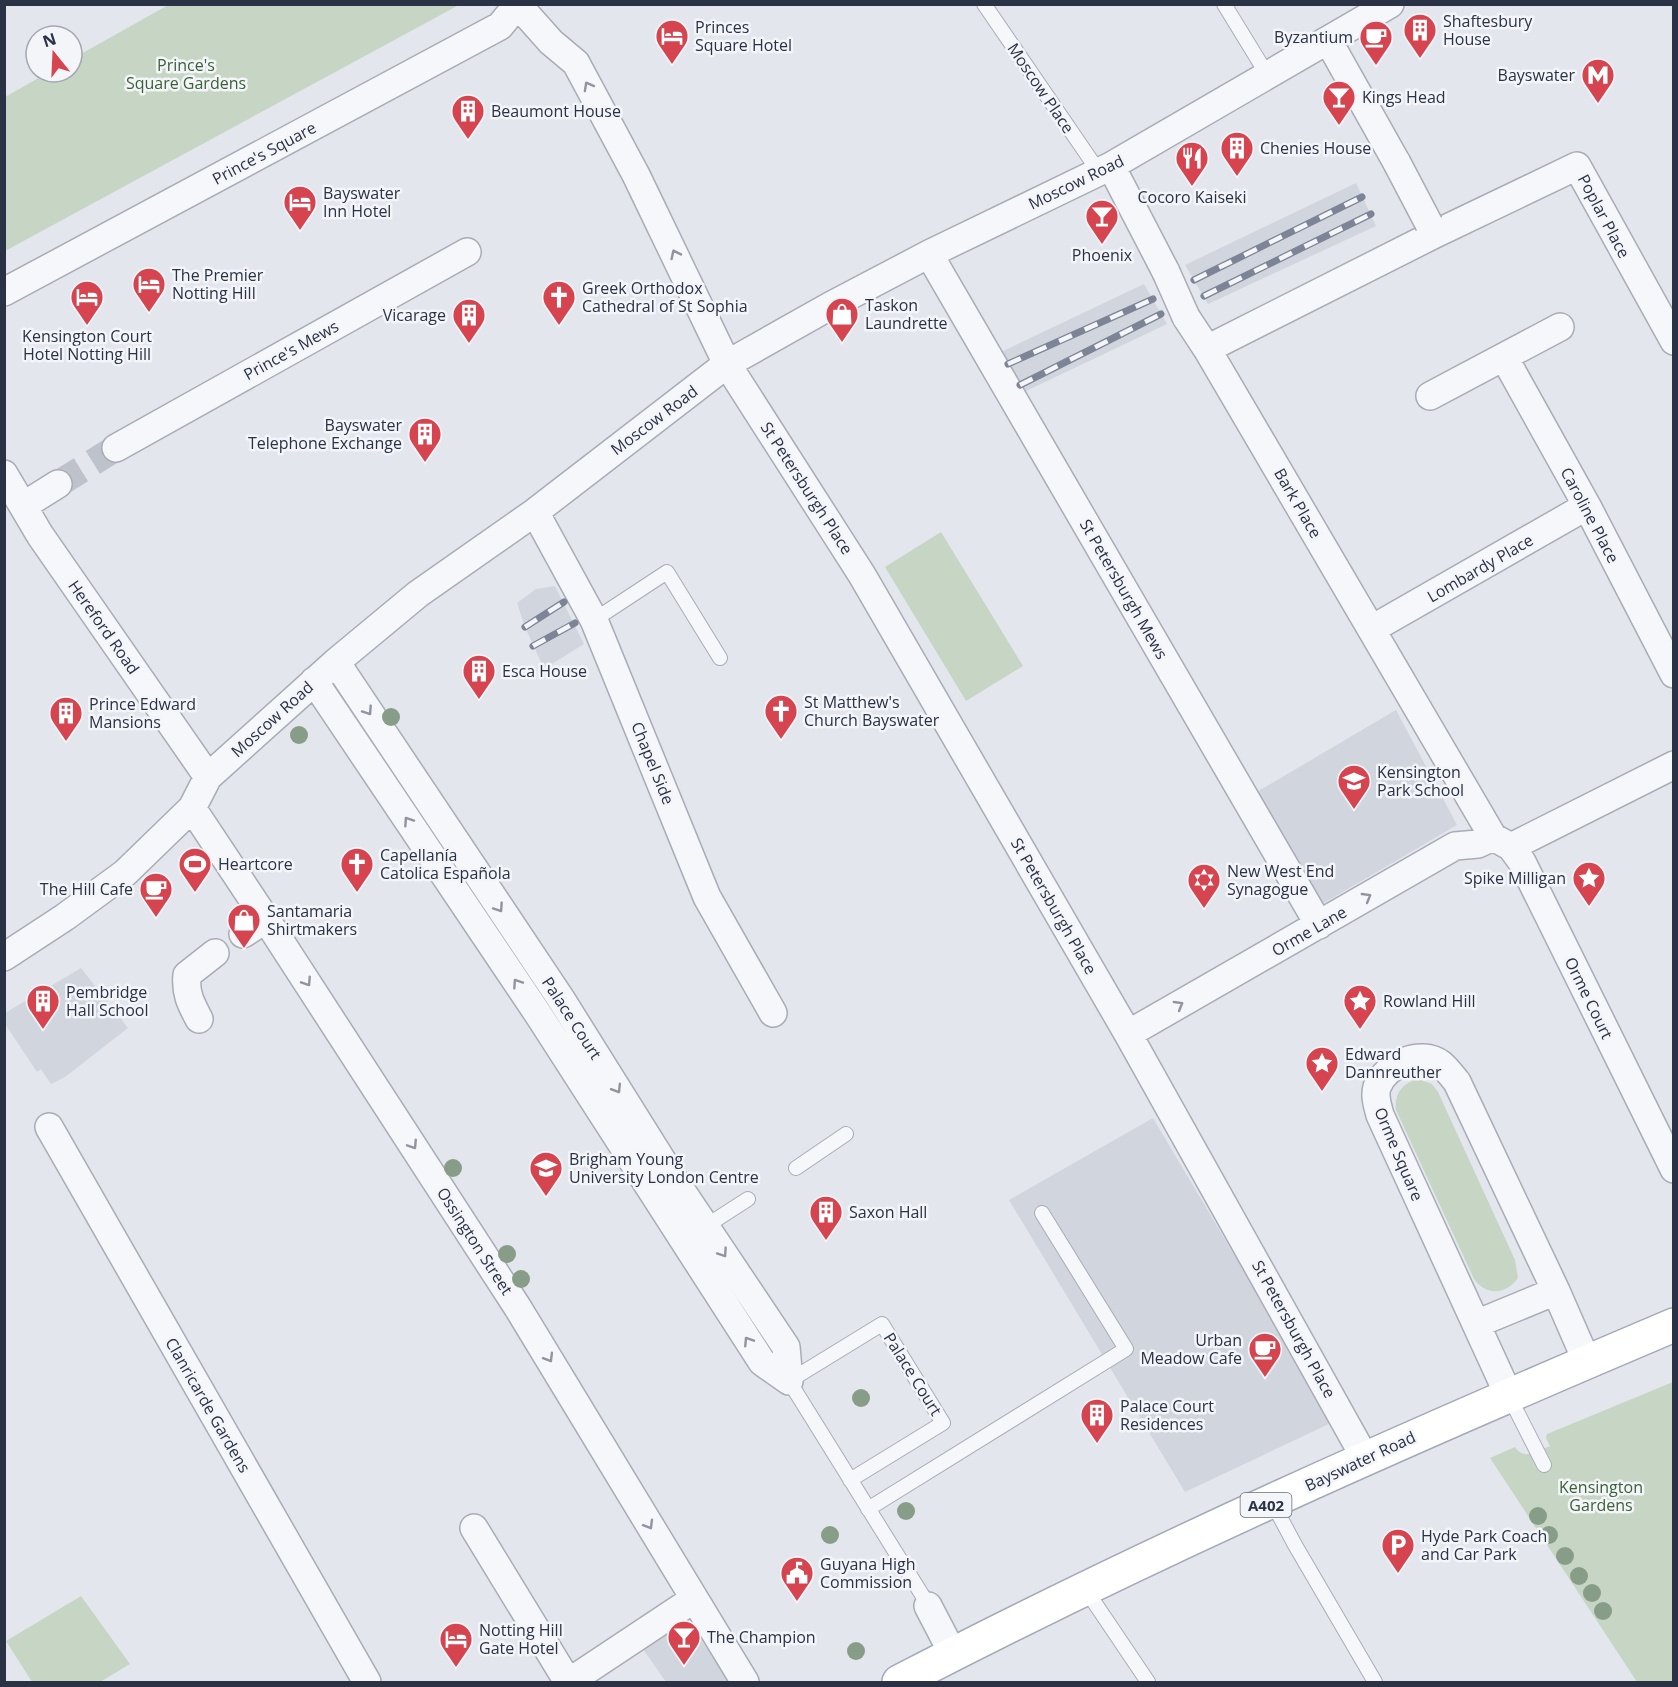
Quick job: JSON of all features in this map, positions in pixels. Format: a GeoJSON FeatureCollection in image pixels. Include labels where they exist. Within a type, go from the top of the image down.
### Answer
{"type":"FeatureCollection","features":[{"type":"Feature","properties":{"kind":"main road","name":"Bayswater Road"},"geometry":{"type":"LineString","coordinates":[[953,1654],[1365,1458],[1674,1325]]}},
{"type":"Feature","properties":{"kind":"main road","name":"A402"},"geometry":{"type":"LineString","coordinates":[[899,1683],[953,1654]]}},
{"type":"Feature","properties":{"kind":"street","name":"Moscow Road"},"geometry":{"type":"LineString","coordinates":[[4,957],[56,924],[124,873],[192,808],[208,777],[314,681],[418,594],[535,512],[727,364],[929,254],[1105,169],[1329,42],[1390,4]]}},
{"type":"Feature","properties":{"kind":"street","name":"Prince's Square"},"geometry":{"type":"LineString","coordinates":[[4,292],[500,26],[518,5],[551,42],[576,63],[636,174]]}},
{"type":"Feature","properties":{"kind":"street"},"geometry":{"type":"LineString","coordinates":[[1329,42],[1432,229]]}},
{"type":"Feature","properties":{"kind":"street","name":"Poplar Place"},"geometry":{"type":"LineString","coordinates":[[1207,349],[1432,229],[1577,166],[1674,340]]}},
{"type":"Feature","properties":{"kind":"street","name":"Bark Place"},"geometry":{"type":"LineString","coordinates":[[1105,169],[1166,272],[1186,317],[1502,842]]}},
{"type":"Feature","properties":{"kind":"street","name":"St Petersburgh Place"},"geometry":{"type":"LineString","coordinates":[[636,174],[727,364],[859,570],[1128,1034],[1365,1458]]}},
{"type":"Feature","properties":{"kind":"street","name":"Prince's Mews"},"geometry":{"type":"LineString","coordinates":[[116,448],[466,252]]}},
{"type":"Feature","properties":{"kind":"street","name":"St Petersburgh Mews"},"geometry":{"type":"LineString","coordinates":[[929,254],[1319,925]]}},
{"type":"Feature","properties":{"kind":"street"},"geometry":{"type":"LineString","coordinates":[[1430,396],[1560,327]]}},
{"type":"Feature","properties":{"kind":"street","name":"Caroline Place"},"geometry":{"type":"LineString","coordinates":[[1504,357],[1587,507],[1674,674]]}},
{"type":"Feature","properties":{"kind":"street","name":"Hereford Road"},"geometry":{"type":"LineString","coordinates":[[4,474],[40,535],[208,777]]}},
{"type":"Feature","properties":{"kind":"street"},"geometry":{"type":"LineString","coordinates":[[23,506],[58,484]]}},
{"type":"Feature","properties":{"kind":"street","name":"Lombardy Place"},"geometry":{"type":"LineString","coordinates":[[1372,629],[1587,507]]}},
{"type":"Feature","properties":{"kind":"street","name":"Chapel Side"},"geometry":{"type":"LineString","coordinates":[[535,512],[594,620],[707,897],[773,1013]]}},
{"type":"Feature","properties":{"kind":"street","name":"Palace Court"},"geometry":{"type":"LineString","coordinates":[[336,662],[380,755],[538,1014],[694,1234],[786,1347],[789,1381]]}},
{"type":"Feature","properties":{"kind":"street","name":"Palace Court"},"geometry":{"type":"LineString","coordinates":[[314,681],[380,755],[561,999],[694,1234]]}},
{"type":"Feature","properties":{"kind":"street"},"geometry":{"type":"LineString","coordinates":[[1502,842],[1674,765]]}},
{"type":"Feature","properties":{"kind":"street","name":"Ossington Street"},"geometry":{"type":"LineString","coordinates":[[192,808],[518,1308],[745,1683]]}},
{"type":"Feature","properties":{"kind":"street","name":"Orme Lane"},"geometry":{"type":"LineString","coordinates":[[1128,1034],[1455,846],[1502,842]]}},
{"type":"Feature","properties":{"kind":"street","name":"Orme Court"},"geometry":{"type":"LineString","coordinates":[[1502,842],[1522,862],[1674,1168]]}},
{"type":"Feature","properties":{"kind":"street"},"geometry":{"type":"LineString","coordinates":[[243,934],[266,919]]}},
{"type":"Feature","properties":{"kind":"street"},"geometry":{"type":"LineString","coordinates":[[199,1019],[190,1003],[186,988],[187,975],[215,953]]}},
{"type":"Feature","properties":{"kind":"street","name":"Orme Square"},"geometry":{"type":"LineString","coordinates":[[1509,1395],[1380,1115],[1377,1088],[1385,1074],[1399,1064],[1414,1058],[1427,1058],[1440,1063],[1457,1082],[1587,1362]]}},
{"type":"Feature","properties":{"kind":"street","name":"Clanricarde Gardens"},"geometry":{"type":"LineString","coordinates":[[49,1127],[367,1683]]}},
{"type":"Feature","properties":{"kind":"street"},"geometry":{"type":"LineString","coordinates":[[1476,1324],[1556,1291]]}},
{"type":"Feature","properties":{"kind":"street"},"geometry":{"type":"LineString","coordinates":[[474,1528],[569,1683],[694,1599]]}},
{"type":"Feature","properties":{"kind":"street","name":"Palace Court"},"geometry":{"type":"LineString","coordinates":[[928,1606],[953,1654]]}},
{"type":"Feature","properties":{"kind":"lane","name":"Moscow Place"},"geometry":{"type":"LineString","coordinates":[[984,4],[1105,169]]}},
{"type":"Feature","properties":{"kind":"lane"},"geometry":{"type":"LineString","coordinates":[[1224,4],[1268,76]]}},
{"type":"Feature","properties":{"kind":"lane"},"geometry":{"type":"LineString","coordinates":[[594,620],[667,572],[720,658]]}},
{"type":"Feature","properties":{"kind":"lane"},"geometry":{"type":"LineString","coordinates":[[538,1014],[561,999]]}},
{"type":"Feature","properties":{"kind":"lane"},"geometry":{"type":"LineString","coordinates":[[796,1168],[846,1134]]}},
{"type":"Feature","properties":{"kind":"lane"},"geometry":{"type":"LineString","coordinates":[[694,1234],[748,1199]]}},
{"type":"Feature","properties":{"kind":"lane"},"geometry":{"type":"LineString","coordinates":[[868,1509],[1126,1349],[1042,1213]]}},
{"type":"Feature","properties":{"kind":"lane","name":"Palace Court"},"geometry":{"type":"LineString","coordinates":[[850,1480],[943,1423],[882,1324],[789,1381],[850,1480],[928,1606]]}},
{"type":"Feature","properties":{"kind":"lane"},"geometry":{"type":"LineString","coordinates":[[1509,1395],[1545,1465]]}},
{"type":"Feature","properties":{"kind":"lane"},"geometry":{"type":"LineString","coordinates":[[1272,1502],[1294,1545],[1375,1683]]}},
{"type":"Feature","properties":{"kind":"lane"},"geometry":{"type":"LineString","coordinates":[[1086,1590],[1148,1683]]}},
{"type":"Feature","properties":{"kind":"shaded area"},"geometry":{"type":"Polygon","coordinates":[[[1356,183],[1376,226],[1208,304],[1185,265],[1356,183]]]}},
{"type":"Feature","properties":{"kind":"shaded area"},"geometry":{"type":"Polygon","coordinates":[[[1144,284],[1167,324],[1024,392],[1001,352],[1144,284]]]}},
{"type":"Feature","properties":{"kind":"shaded area"},"geometry":{"type":"Polygon","coordinates":[[[555,586],[584,644],[544,669],[517,603],[536,589],[555,586]]]}},
{"type":"Feature","properties":{"kind":"shaded area","name":"Kensington Park School"},"geometry":{"type":"Polygon","coordinates":[[[1396,710],[1457,825],[1317,907],[1250,796],[1396,710]]]}},
{"type":"Feature","properties":{"kind":"shaded area","name":"Pembridge Hall School"},"geometry":{"type":"Polygon","coordinates":[[[81,968],[128,1028],[65,1077],[51,1084],[41,1069],[37,1072],[5,1024],[5,1013],[81,968]]]}},
{"type":"Feature","properties":{"kind":"shaded area"},"geometry":{"type":"Polygon","coordinates":[[[1153,1118],[1303,1371],[1331,1423],[1185,1492],[1009,1200],[1153,1118]]]}},
{"type":"Feature","properties":{"kind":"shaded area"},"geometry":{"type":"Polygon","coordinates":[[[676,1603],[730,1682],[666,1682],[631,1632],[676,1603]]]}},
{"type":"Feature","properties":{"kind":"green space","name":"Prince's Square Gardens"},"geometry":{"type":"Polygon","coordinates":[[[170,4],[459,5],[5,251],[5,97],[28,84],[84,84],[84,52],[170,4]]]}},
{"type":"Feature","properties":{"kind":"green space"},"geometry":{"type":"Polygon","coordinates":[[[941,532],[1023,666],[966,701],[885,567],[941,532]]]}},
{"type":"Feature","properties":{"kind":"green space"},"geometry":{"type":"Polygon","coordinates":[[[1418,1079],[1432,1084],[1438,1092],[1515,1260],[1518,1278],[1508,1288],[1490,1291],[1474,1279],[1396,1110],[1396,1099],[1400,1090],[1403,1086],[1418,1079]]]}},
{"type":"Feature","properties":{"kind":"green space","name":"Kensington Gardens"},"geometry":{"type":"Polygon","coordinates":[[[1673,1382],[1673,1682],[1637,1682],[1490,1458],[1515,1447],[1522,1453],[1536,1452],[1550,1446],[1546,1438],[1547,1434],[1673,1382]]]}},
{"type":"Feature","properties":{"kind":"green space"},"geometry":{"type":"Polygon","coordinates":[[[81,1596],[130,1664],[100,1682],[32,1682],[6,1641],[81,1596]]]}},
{"type":"Feature","properties":{"kind":"tunnel"},"geometry":{"type":"LineString","coordinates":[[58,484],[116,448]]}},
{"type":"Feature","properties":{"kind":"railway"},"geometry":{"type":"LineString","coordinates":[[1194,280],[1362,197]]}},
{"type":"Feature","properties":{"kind":"railway"},"geometry":{"type":"LineString","coordinates":[[1204,296],[1371,214]]}},
{"type":"Feature","properties":{"kind":"railway"},"geometry":{"type":"LineString","coordinates":[[1008,364],[1153,299]]}},
{"type":"Feature","properties":{"kind":"railway"},"geometry":{"type":"LineString","coordinates":[[1020,385],[1161,314]]}},
{"type":"Feature","properties":{"kind":"railway"},"geometry":{"type":"LineString","coordinates":[[525,627],[564,602]]}},
{"type":"Feature","properties":{"kind":"railway"},"geometry":{"type":"LineString","coordinates":[[533,646],[575,623]]}},
{"type":"Feature","properties":{"kind":"place","name":"Shaftesbury House"},"geometry":{"type":"Point","coordinates":[1420,59]}},
{"type":"Feature","properties":{"kind":"place","name":"Princes Square Hotel"},"geometry":{"type":"Point","coordinates":[672,65]}},
{"type":"Feature","properties":{"kind":"place","name":"Byzantium"},"geometry":{"type":"Point","coordinates":[1376,66]}},
{"type":"Feature","properties":{"kind":"place","name":"Bayswater"},"geometry":{"type":"Point","coordinates":[1598,104]}},
{"type":"Feature","properties":{"kind":"place","name":"Kings Head"},"geometry":{"type":"Point","coordinates":[1339,126]}},
{"type":"Feature","properties":{"kind":"place","name":"Beaumont House"},"geometry":{"type":"Point","coordinates":[468,140]}},
{"type":"Feature","properties":{"kind":"place","name":"Chenies House"},"geometry":{"type":"Point","coordinates":[1237,177]}},
{"type":"Feature","properties":{"kind":"place","name":"Cocoro Kaiseki"},"geometry":{"type":"Point","coordinates":[1192,187]}},
{"type":"Feature","properties":{"kind":"place","name":"Bayswater Inn Hotel"},"geometry":{"type":"Point","coordinates":[300,231]}},
{"type":"Feature","properties":{"kind":"place","name":"Phoenix"},"geometry":{"type":"Point","coordinates":[1102,245]}},
{"type":"Feature","properties":{"kind":"place","name":"The Premier Notting Hill"},"geometry":{"type":"Point","coordinates":[149,313]}},
{"type":"Feature","properties":{"kind":"place","name":"Kensington Court Hotel Notting Hill"},"geometry":{"type":"Point","coordinates":[87,326]}},
{"type":"Feature","properties":{"kind":"place","name":"Greek Orthodox Cathedral of St Sophia"},"geometry":{"type":"Point","coordinates":[559,326]}},
{"type":"Feature","properties":{"kind":"place","name":"Taskon Laundrette"},"geometry":{"type":"Point","coordinates":[842,343]}},
{"type":"Feature","properties":{"kind":"place","name":"Vicarage"},"geometry":{"type":"Point","coordinates":[469,344]}},
{"type":"Feature","properties":{"kind":"place","name":"Bayswater Telephone Exchange"},"geometry":{"type":"Point","coordinates":[425,463]}},
{"type":"Feature","properties":{"kind":"place","name":"Esca House"},"geometry":{"type":"Point","coordinates":[479,700]}},
{"type":"Feature","properties":{"kind":"place","name":"St Matthew's Church Bayswater"},"geometry":{"type":"Point","coordinates":[781,740]}},
{"type":"Feature","properties":{"kind":"place","name":"Prince Edward Mansions"},"geometry":{"type":"Point","coordinates":[66,742]}},
{"type":"Feature","properties":{"kind":"place","name":"Kensington Park School"},"geometry":{"type":"Point","coordinates":[1354,810]}},
{"type":"Feature","properties":{"kind":"place","name":"Heartcore"},"geometry":{"type":"Point","coordinates":[195,893]}},
{"type":"Feature","properties":{"kind":"place","name":"Capellanía Catolica Española"},"geometry":{"type":"Point","coordinates":[357,893]}},
{"type":"Feature","properties":{"kind":"place","name":"Spike Milligan"},"geometry":{"type":"Point","coordinates":[1589,907]}},
{"type":"Feature","properties":{"kind":"place","name":"New West End Synagogue"},"geometry":{"type":"Point","coordinates":[1204,909]}},
{"type":"Feature","properties":{"kind":"place","name":"The Hill Cafe"},"geometry":{"type":"Point","coordinates":[156,918]}},
{"type":"Feature","properties":{"kind":"place","name":"Santamaria Shirtmakers"},"geometry":{"type":"Point","coordinates":[244,949]}},
{"type":"Feature","properties":{"kind":"place","name":"Pembridge Hall School"},"geometry":{"type":"Point","coordinates":[43,1030]}},
{"type":"Feature","properties":{"kind":"place","name":"Rowland Hill"},"geometry":{"type":"Point","coordinates":[1360,1030]}},
{"type":"Feature","properties":{"kind":"place","name":"Edward Dannreuther"},"geometry":{"type":"Point","coordinates":[1322,1092]}},
{"type":"Feature","properties":{"kind":"place","name":"Brigham Young University London Centre"},"geometry":{"type":"Point","coordinates":[546,1197]}},
{"type":"Feature","properties":{"kind":"place","name":"Saxon Hall"},"geometry":{"type":"Point","coordinates":[826,1241]}},
{"type":"Feature","properties":{"kind":"place","name":"Urban Meadow Cafe"},"geometry":{"type":"Point","coordinates":[1265,1378]}},
{"type":"Feature","properties":{"kind":"place","name":"Palace Court Residences"},"geometry":{"type":"Point","coordinates":[1097,1444]}},
{"type":"Feature","properties":{"kind":"place","name":"Hyde Park Coach and Car Park"},"geometry":{"type":"Point","coordinates":[1398,1574]}},
{"type":"Feature","properties":{"kind":"place","name":"Guyana High Commission"},"geometry":{"type":"Point","coordinates":[797,1602]}},
{"type":"Feature","properties":{"kind":"place","name":"The Champion"},"geometry":{"type":"Point","coordinates":[684,1666]}},
{"type":"Feature","properties":{"kind":"place","name":"Notting Hill Gate Hotel"},"geometry":{"type":"Point","coordinates":[456,1668]}}]}
